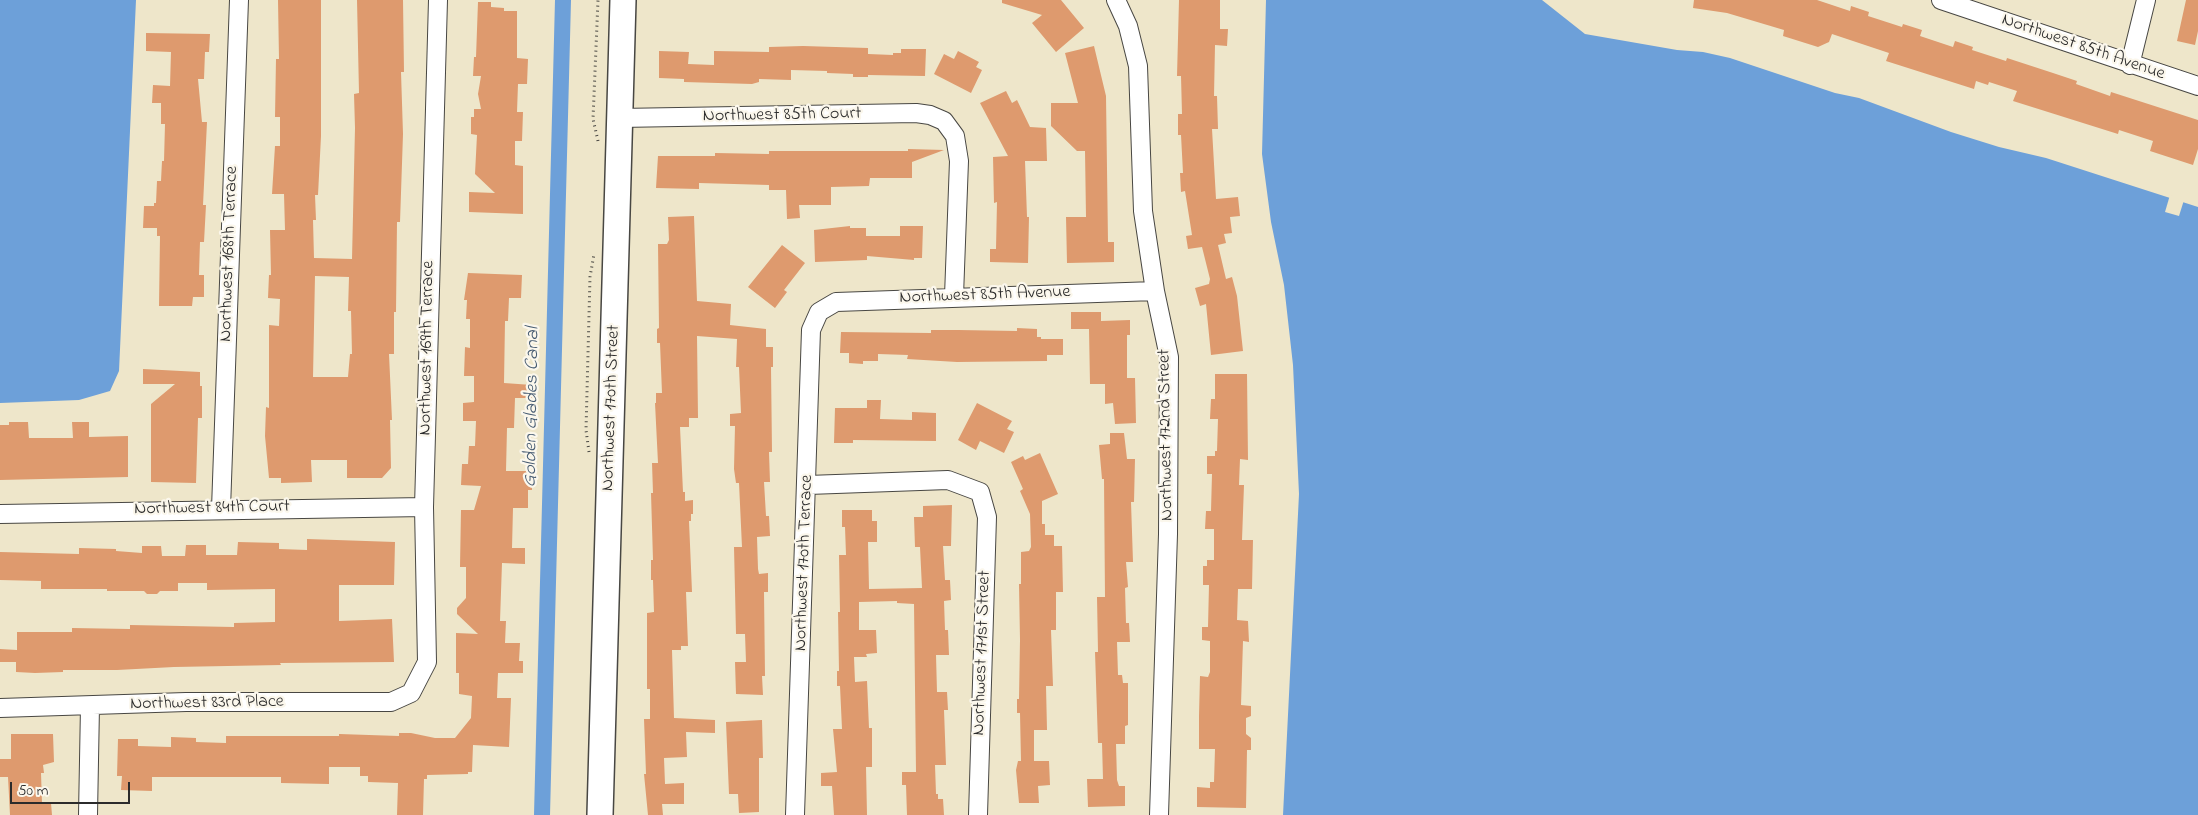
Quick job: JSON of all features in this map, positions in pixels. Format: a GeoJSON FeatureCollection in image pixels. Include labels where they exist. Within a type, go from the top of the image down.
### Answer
{"type":"FeatureCollection","features":[{"type":"Feature","properties":{"kind":"street","name":"Northwest 168th Terrace"},"geometry":{"type":"LineString","coordinates":[[221,508],[239,0]]}},
{"type":"Feature","properties":{"kind":"street","name":"Northwest 169th Terrace"},"geometry":{"type":"LineString","coordinates":[[412,693],[427,662],[424,507],[438,0]]}},
{"type":"Feature","properties":{"kind":"street","name":"Northwest 170th Street"},"geometry":{"type":"LineString","coordinates":[[600,815],[623,0]]}},
{"type":"Feature","properties":{"kind":"street","name":"Northwest 172nd Street"},"geometry":{"type":"LineString","coordinates":[[1116,0],[1128,26],[1138,66],[1143,211],[1154,291],[1169,357],[1168,534],[1159,815]]}},
{"type":"Feature","properties":{"kind":"street","name":"Northwest 85th Avenue"},"geometry":{"type":"LineString","coordinates":[[1941,0],[2130,65],[2198,86]]}},
{"type":"Feature","properties":{"kind":"street"},"geometry":{"type":"LineString","coordinates":[[2130,65],[2146,0]]}},
{"type":"Feature","properties":{"kind":"street","name":"Northwest 85th Court"},"geometry":{"type":"LineString","coordinates":[[619,118],[916,114],[930,115],[944,121],[955,136],[959,160],[954,296]]}},
{"type":"Feature","properties":{"kind":"street","name":"Northwest 85th Avenue"},"geometry":{"type":"LineString","coordinates":[[819,312],[836,302],[954,296],[1154,291]]}},
{"type":"Feature","properties":{"kind":"street","name":"Northwest 170th Terrace"},"geometry":{"type":"LineString","coordinates":[[795,815],[808,485],[811,330],[819,312]]}},
{"type":"Feature","properties":{"kind":"street","name":"Northwest 171st Street"},"geometry":{"type":"LineString","coordinates":[[808,485],[948,480],[980,492],[987,517],[978,815]]}},
{"type":"Feature","properties":{"kind":"street","name":"Northwest 84th Court"},"geometry":{"type":"LineString","coordinates":[[0,514],[221,508],[424,507]]}},
{"type":"Feature","properties":{"kind":"street","name":"Northwest 83rd Place"},"geometry":{"type":"LineString","coordinates":[[0,708],[186,702],[391,702],[412,693]]}},
{"type":"Feature","properties":{"kind":"street"},"geometry":{"type":"LineString","coordinates":[[88,815],[90,706]]}},
{"type":"Feature","properties":{"kind":"water"},"geometry":{"type":"Polygon","coordinates":[[[0,0],[136,0],[119,371],[110,391],[79,400],[0,403],[0,0]]]}},
{"type":"Feature","properties":{"kind":"water"},"geometry":{"type":"Polygon","coordinates":[[[1266,0],[1542,0],[1585,34],[1677,50],[1703,52],[1730,58],[1835,93],[1859,98],[1951,132],[1999,147],[2046,158],[2198,207],[2198,815],[1283,815],[1299,494],[1293,365],[1284,285],[1271,222],[1262,154],[1266,0]]]}},
{"type":"Feature","properties":{"kind":"pier"},"geometry":{"type":"Polygon","coordinates":[[[2170,195],[2184,200],[2179,216],[2165,212],[2170,195]]]}},
{"type":"Feature","properties":{"kind":"building"},"geometry":{"type":"Polygon","coordinates":[[[278,0],[321,0],[321,136],[318,195],[315,195],[316,220],[313,220],[314,258],[352,259],[354,94],[359,93],[357,0],[403,0],[404,72],[401,72],[403,134],[400,222],[397,222],[394,354],[389,354],[392,420],[390,420],[391,468],[382,478],[347,478],[347,460],[311,460],[312,482],[281,483],[281,478],[269,478],[265,436],[266,407],[269,408],[269,325],[279,326],[280,299],[268,298],[269,275],[271,275],[270,230],[285,230],[284,194],[272,194],[275,146],[280,146],[280,117],[275,117],[276,59],[279,59],[278,0]],[[315,276],[313,377],[348,377],[350,354],[352,354],[351,311],[348,311],[349,277],[315,276]]]}},
{"type":"Feature","properties":{"kind":"building"},"geometry":{"type":"Polygon","coordinates":[[[1002,0],[1061,0],[1084,28],[1056,52],[1032,23],[1042,15],[1002,3],[1002,0]]]}},
{"type":"Feature","properties":{"kind":"building"},"geometry":{"type":"Polygon","coordinates":[[[1179,0],[1220,0],[1220,29],[1228,29],[1227,46],[1215,45],[1214,96],[1217,96],[1218,129],[1212,129],[1216,199],[1238,197],[1240,216],[1230,217],[1232,233],[1224,234],[1226,243],[1218,245],[1226,279],[1232,277],[1237,296],[1243,351],[1211,355],[1206,304],[1200,306],[1195,288],[1209,284],[1210,279],[1202,247],[1188,249],[1186,236],[1192,235],[1185,191],[1181,192],[1180,173],[1183,173],[1181,135],[1178,135],[1178,114],[1182,114],[1181,76],[1177,76],[1179,0]]]}},
{"type":"Feature","properties":{"kind":"building"},"geometry":{"type":"Polygon","coordinates":[[[1694,0],[1817,0],[1850,11],[1851,6],[1869,12],[1868,16],[1902,27],[1903,24],[1922,30],[1920,36],[1953,47],[1955,41],[1973,47],[1972,50],[2006,61],[2007,58],[2077,81],[2076,84],[2110,96],[2111,92],[2198,120],[2198,149],[2193,165],[2150,151],[2153,141],[2119,130],[2118,134],[2013,101],[2017,91],[1989,82],[1988,85],[1976,81],[1974,89],[1886,61],[1889,53],[1832,34],[1829,42],[1818,47],[1783,36],[1784,30],[1727,13],[1693,8],[1694,0]]]}},
{"type":"Feature","properties":{"kind":"building"},"geometry":{"type":"Polygon","coordinates":[[[2186,0],[2198,0],[2198,31],[2195,45],[2177,41],[2186,0]]]}},
{"type":"Feature","properties":{"kind":"building"},"geometry":{"type":"Polygon","coordinates":[[[478,2],[491,2],[491,7],[504,8],[504,11],[517,11],[517,58],[528,59],[527,84],[518,84],[517,112],[523,112],[522,141],[515,141],[515,165],[523,166],[523,214],[469,212],[469,192],[495,193],[475,174],[477,135],[471,134],[471,117],[474,117],[474,109],[481,109],[478,94],[481,76],[473,76],[474,57],[476,57],[478,2]]]}},
{"type":"Feature","properties":{"kind":"building"},"geometry":{"type":"Polygon","coordinates":[[[146,33],[210,34],[209,52],[205,52],[204,79],[198,79],[202,122],[207,122],[203,205],[206,205],[204,242],[200,242],[199,275],[204,275],[204,297],[193,297],[192,306],[159,306],[160,236],[157,236],[157,228],[143,228],[144,206],[154,206],[154,203],[156,203],[157,181],[161,181],[162,161],[164,161],[165,124],[161,124],[161,103],[152,103],[153,85],[170,86],[171,52],[146,51],[146,33]]]}},
{"type":"Feature","properties":{"kind":"building"},"geometry":{"type":"Polygon","coordinates":[[[1094,46],[1106,96],[1108,242],[1114,242],[1114,262],[1067,263],[1066,217],[1086,217],[1085,151],[1077,151],[1051,126],[1051,103],[1078,103],[1065,53],[1094,46]]]}},
{"type":"Feature","properties":{"kind":"building"},"geometry":{"type":"Polygon","coordinates":[[[769,47],[868,48],[868,54],[893,55],[893,53],[901,53],[901,49],[926,49],[925,76],[868,75],[868,77],[853,77],[853,74],[827,73],[827,71],[791,70],[791,80],[759,79],[759,82],[752,84],[684,82],[684,79],[659,78],[659,51],[689,52],[688,64],[714,65],[714,51],[769,52],[769,47]]]}},
{"type":"Feature","properties":{"kind":"building"},"geometry":{"type":"Polygon","coordinates":[[[958,51],[979,62],[976,67],[982,70],[971,93],[934,74],[944,54],[954,59],[958,51]]]}},
{"type":"Feature","properties":{"kind":"building"},"geometry":{"type":"Polygon","coordinates":[[[1006,91],[1012,103],[1017,100],[1030,127],[1046,128],[1047,161],[1025,161],[1027,217],[1029,217],[1028,263],[990,262],[990,249],[996,249],[997,202],[994,203],[993,157],[1008,156],[980,103],[1006,91]]]}},
{"type":"Feature","properties":{"kind":"building"},"geometry":{"type":"Polygon","coordinates":[[[908,149],[944,150],[912,162],[912,178],[870,178],[869,186],[831,187],[831,205],[799,205],[800,218],[787,219],[786,190],[769,190],[769,185],[699,183],[699,189],[656,188],[658,156],[715,156],[715,153],[769,154],[769,151],[908,151],[908,149]]]}},
{"type":"Feature","properties":{"kind":"building"},"geometry":{"type":"Polygon","coordinates":[[[694,216],[697,301],[731,304],[730,325],[766,329],[766,347],[773,347],[773,367],[771,367],[772,452],[769,452],[770,482],[764,482],[766,516],[769,516],[770,536],[757,537],[759,574],[768,573],[768,592],[764,592],[765,676],[762,676],[763,695],[736,694],[735,662],[746,662],[745,634],[736,634],[734,547],[742,547],[739,483],[736,483],[734,469],[735,426],[730,426],[730,414],[741,413],[739,367],[736,367],[737,339],[697,336],[698,418],[689,418],[689,427],[680,427],[683,492],[685,492],[685,501],[693,500],[693,514],[691,514],[691,521],[689,521],[692,592],[686,592],[688,646],[681,646],[681,650],[672,650],[674,718],[715,720],[715,733],[686,732],[687,757],[664,758],[665,784],[684,783],[684,804],[662,804],[663,815],[648,815],[644,774],[646,774],[644,719],[650,719],[650,689],[647,689],[647,613],[654,612],[653,580],[651,580],[651,560],[653,560],[652,463],[658,463],[656,393],[662,393],[660,343],[657,343],[657,329],[659,328],[658,244],[667,244],[669,240],[668,217],[694,216]]]}},
{"type":"Feature","properties":{"kind":"building"},"geometry":{"type":"Polygon","coordinates":[[[850,226],[850,228],[866,228],[866,236],[900,236],[900,226],[923,226],[922,258],[914,258],[914,260],[867,256],[867,260],[815,262],[814,230],[850,226]]]}},
{"type":"Feature","properties":{"kind":"building"},"geometry":{"type":"Polygon","coordinates":[[[782,245],[805,263],[784,290],[787,292],[775,308],[748,287],[782,245]]]}},
{"type":"Feature","properties":{"kind":"building"},"geometry":{"type":"Polygon","coordinates":[[[468,273],[522,275],[521,298],[509,298],[508,321],[505,321],[504,383],[532,385],[532,398],[515,398],[514,428],[507,428],[506,471],[532,471],[532,490],[528,490],[528,508],[513,508],[512,548],[525,548],[525,564],[502,563],[500,621],[506,621],[505,643],[520,643],[519,661],[523,661],[523,673],[498,673],[497,698],[511,698],[509,747],[473,745],[472,772],[468,772],[468,774],[427,775],[427,779],[424,779],[423,815],[397,815],[398,783],[368,782],[368,776],[360,776],[360,767],[329,767],[329,784],[281,783],[281,777],[152,777],[152,791],[121,790],[122,776],[117,776],[118,739],[138,739],[138,746],[171,747],[171,737],[196,738],[196,742],[226,743],[226,736],[339,736],[339,734],[399,736],[399,733],[411,733],[435,738],[455,738],[471,718],[472,696],[459,694],[459,673],[456,673],[456,633],[478,634],[457,614],[457,608],[466,598],[466,567],[460,567],[461,510],[474,510],[481,486],[461,485],[462,464],[468,464],[469,446],[475,446],[476,421],[463,421],[463,403],[474,402],[474,376],[464,376],[465,347],[470,348],[470,319],[466,319],[467,300],[464,300],[468,273]]]}},
{"type":"Feature","properties":{"kind":"building"},"geometry":{"type":"Polygon","coordinates":[[[1071,312],[1101,312],[1101,321],[1130,320],[1130,335],[1127,335],[1127,378],[1135,378],[1136,423],[1115,424],[1113,403],[1105,404],[1105,384],[1090,384],[1089,329],[1071,329],[1071,312]]]}},
{"type":"Feature","properties":{"kind":"building"},"geometry":{"type":"Polygon","coordinates":[[[1017,328],[1037,329],[1037,337],[1041,337],[1041,339],[1063,339],[1063,355],[1047,355],[1047,361],[957,362],[907,359],[908,355],[878,354],[878,361],[863,361],[863,364],[849,363],[849,353],[840,353],[841,332],[931,333],[931,330],[1017,331],[1017,328]]]}},
{"type":"Feature","properties":{"kind":"building"},"geometry":{"type":"Polygon","coordinates":[[[143,369],[200,372],[202,418],[198,418],[196,483],[151,482],[151,404],[175,384],[143,384],[143,369]]]}},
{"type":"Feature","properties":{"kind":"building"},"geometry":{"type":"Polygon","coordinates":[[[1215,374],[1247,374],[1248,460],[1240,459],[1239,485],[1244,485],[1242,540],[1253,540],[1252,589],[1238,589],[1237,620],[1248,621],[1249,642],[1243,641],[1241,705],[1251,706],[1251,716],[1246,718],[1246,734],[1251,738],[1251,750],[1247,750],[1246,808],[1197,807],[1197,787],[1210,788],[1210,782],[1214,782],[1215,749],[1199,749],[1199,716],[1200,676],[1208,677],[1210,672],[1210,641],[1202,640],[1202,627],[1208,627],[1209,585],[1203,585],[1203,566],[1207,566],[1207,560],[1214,560],[1214,529],[1205,529],[1206,511],[1211,511],[1212,474],[1207,474],[1207,456],[1215,456],[1215,451],[1217,451],[1218,419],[1210,419],[1211,399],[1215,399],[1215,374]]]}},
{"type":"Feature","properties":{"kind":"building"},"geometry":{"type":"Polygon","coordinates":[[[867,400],[881,400],[880,419],[912,420],[912,412],[936,413],[936,441],[853,440],[853,443],[834,443],[835,408],[867,408],[867,400]]]}},
{"type":"Feature","properties":{"kind":"building"},"geometry":{"type":"Polygon","coordinates":[[[977,403],[1012,421],[1007,429],[1014,432],[1004,453],[980,441],[976,450],[958,440],[977,403]]]}},
{"type":"Feature","properties":{"kind":"building"},"geometry":{"type":"Polygon","coordinates":[[[9,422],[28,422],[29,438],[73,438],[72,422],[89,422],[89,437],[128,436],[128,477],[0,480],[0,425],[9,425],[9,422]]]}},
{"type":"Feature","properties":{"kind":"building"},"geometry":{"type":"Polygon","coordinates":[[[1110,433],[1124,433],[1127,459],[1135,459],[1134,502],[1131,502],[1133,562],[1126,562],[1128,587],[1125,588],[1126,623],[1129,623],[1130,642],[1117,642],[1118,675],[1122,675],[1123,683],[1128,683],[1128,725],[1125,726],[1125,744],[1116,744],[1117,780],[1119,786],[1125,786],[1125,806],[1088,807],[1087,779],[1103,779],[1102,743],[1098,743],[1095,652],[1098,652],[1097,597],[1105,597],[1104,479],[1102,479],[1099,445],[1110,444],[1110,433]]]}},
{"type":"Feature","properties":{"kind":"building"},"geometry":{"type":"Polygon","coordinates":[[[1040,453],[1058,494],[1042,501],[1042,524],[1045,524],[1045,535],[1054,535],[1054,546],[1062,546],[1063,592],[1056,592],[1056,630],[1051,630],[1053,686],[1046,686],[1047,730],[1034,730],[1034,761],[1049,761],[1050,785],[1038,786],[1039,803],[1019,803],[1016,770],[1018,761],[1021,761],[1020,713],[1017,713],[1020,640],[1019,584],[1021,584],[1021,552],[1029,551],[1031,547],[1030,514],[1020,491],[1023,489],[1011,462],[1023,456],[1025,460],[1040,453]]]}},
{"type":"Feature","properties":{"kind":"building"},"geometry":{"type":"Polygon","coordinates":[[[952,505],[951,546],[943,546],[945,580],[950,580],[951,600],[944,601],[945,630],[948,630],[949,655],[936,655],[937,692],[947,692],[948,710],[944,710],[946,765],[935,765],[936,794],[938,794],[938,799],[943,799],[944,815],[907,815],[906,785],[902,785],[902,772],[916,772],[914,604],[897,603],[897,601],[859,602],[859,630],[876,630],[877,653],[866,654],[867,657],[854,657],[855,682],[867,681],[869,728],[872,728],[872,767],[866,767],[867,815],[834,815],[832,786],[821,786],[821,773],[837,772],[833,729],[842,729],[840,686],[837,686],[837,671],[839,671],[839,555],[846,555],[845,527],[842,527],[842,510],[872,510],[872,521],[877,521],[877,542],[868,542],[869,589],[922,588],[920,547],[915,547],[914,517],[923,517],[923,506],[952,505]]]}},
{"type":"Feature","properties":{"kind":"building"},"geometry":{"type":"Polygon","coordinates":[[[307,539],[395,542],[394,585],[339,585],[339,621],[392,619],[394,662],[280,663],[281,665],[63,670],[63,672],[35,673],[16,672],[16,662],[0,662],[0,649],[17,650],[17,632],[72,632],[72,628],[130,629],[130,625],[234,627],[234,623],[275,622],[275,589],[207,590],[207,583],[178,583],[178,591],[160,591],[157,594],[147,594],[144,591],[107,591],[107,589],[41,589],[41,581],[0,580],[0,552],[79,554],[79,548],[116,549],[116,551],[142,553],[142,546],[161,546],[162,556],[185,556],[186,545],[206,545],[206,555],[237,555],[238,542],[279,543],[279,549],[307,550],[307,539]]]}},
{"type":"Feature","properties":{"kind":"building"},"geometry":{"type":"Polygon","coordinates":[[[762,720],[763,758],[759,758],[759,812],[739,813],[738,794],[729,794],[726,722],[762,720]]]}},
{"type":"Feature","properties":{"kind":"building"},"geometry":{"type":"Polygon","coordinates":[[[11,734],[53,734],[54,762],[43,765],[44,773],[41,773],[42,803],[51,803],[52,815],[10,815],[8,777],[0,777],[0,759],[11,759],[11,734]]]}},
{"type":"Feature","properties":{"kind":"waterway","name":"Golden Glades Canal"},"geometry":{"type":"LineString","coordinates":[[542,815],[563,0]]}}]}
